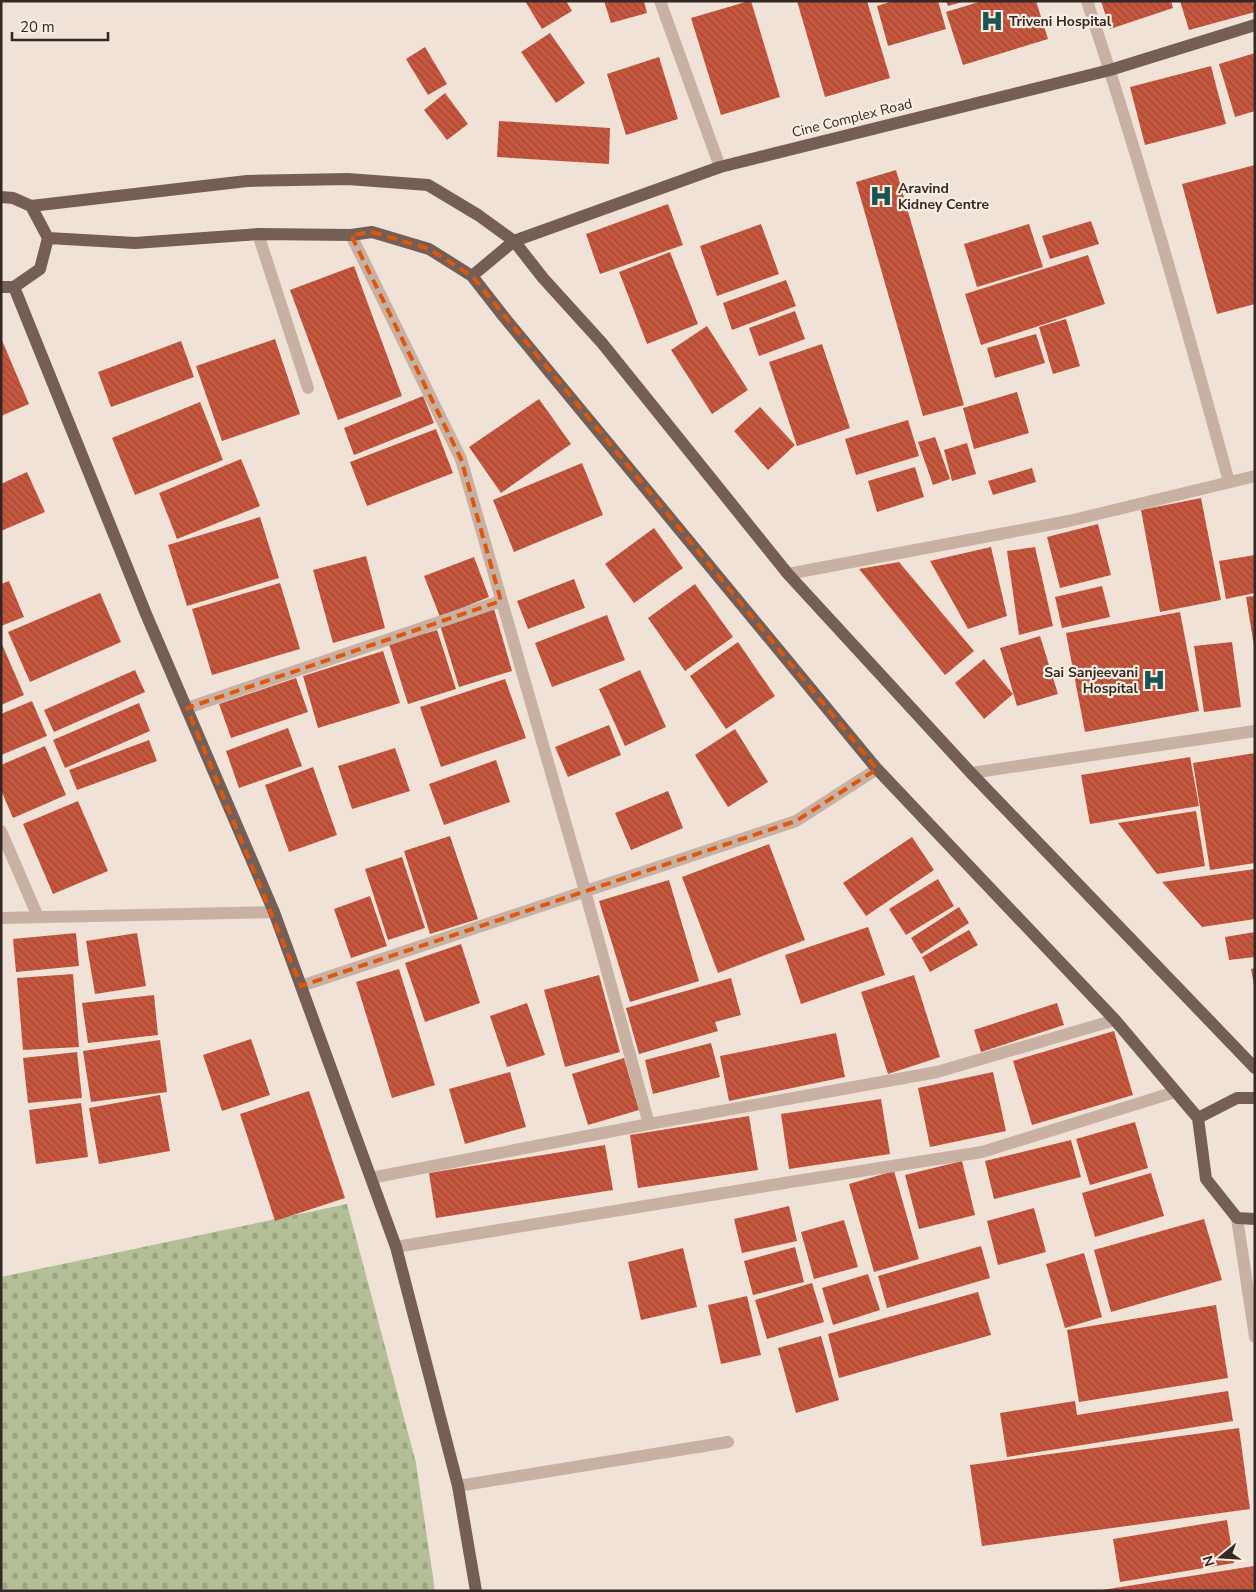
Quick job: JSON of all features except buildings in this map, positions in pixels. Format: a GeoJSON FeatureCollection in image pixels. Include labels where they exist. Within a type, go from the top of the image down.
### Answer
{"type":"FeatureCollection","features":[{"type":"Feature","properties":{"kind":"main road","name":"Cine Complex Road"},"geometry":{"type":"LineString","coordinates":[[472,276],[514,241],[720,167],[1110,70],[1255,25]]}},
{"type":"Feature","properties":{"kind":"main road"},"geometry":{"type":"LineString","coordinates":[[1,197],[13,198],[31,206],[247,181],[348,179],[428,185],[478,215],[514,241],[543,278],[602,343],[788,574],[970,773],[1255,1068]]}},
{"type":"Feature","properties":{"kind":"main road"},"geometry":{"type":"LineString","coordinates":[[31,206],[48,238],[40,269],[8,287],[274,912],[396,1247],[458,1486],[476,1591]]}},
{"type":"Feature","properties":{"kind":"main road"},"geometry":{"type":"LineString","coordinates":[[48,238],[134,243],[258,234],[352,235],[372,232],[429,249],[472,276],[877,769],[1115,1020],[1198,1118],[1206,1179],[1237,1218],[1255,1219]]}},
{"type":"Feature","properties":{"kind":"main road"},"geometry":{"type":"LineString","coordinates":[[1198,1118],[1236,1098],[1255,1098]]}},
{"type":"Feature","properties":{"kind":"street"},"geometry":{"type":"LineString","coordinates":[[660,1],[720,167]]}},
{"type":"Feature","properties":{"kind":"street"},"geometry":{"type":"LineString","coordinates":[[1087,1],[1175,282],[1229,482]]}},
{"type":"Feature","properties":{"kind":"street"},"geometry":{"type":"LineString","coordinates":[[258,234],[308,388]]}},
{"type":"Feature","properties":{"kind":"street"},"geometry":{"type":"LineString","coordinates":[[352,235],[461,459],[585,891],[649,1124]]}},
{"type":"Feature","properties":{"kind":"street"},"geometry":{"type":"LineString","coordinates":[[788,574],[1069,521],[1255,476]]}},
{"type":"Feature","properties":{"kind":"street"},"geometry":{"type":"LineString","coordinates":[[186,708],[501,601]]}},
{"type":"Feature","properties":{"kind":"street"},"geometry":{"type":"LineString","coordinates":[[970,773],[1255,731]]}},
{"type":"Feature","properties":{"kind":"street"},"geometry":{"type":"LineString","coordinates":[[301,986],[796,821],[877,769]]}},
{"type":"Feature","properties":{"kind":"street"},"geometry":{"type":"LineString","coordinates":[[1,831],[38,917]]}},
{"type":"Feature","properties":{"kind":"street"},"geometry":{"type":"LineString","coordinates":[[1,918],[274,912]]}},
{"type":"Feature","properties":{"kind":"street"},"geometry":{"type":"LineString","coordinates":[[371,1178],[649,1124],[937,1072],[1115,1020]]}},
{"type":"Feature","properties":{"kind":"street"},"geometry":{"type":"LineString","coordinates":[[396,1247],[784,1182],[982,1152],[1175,1092]]}},
{"type":"Feature","properties":{"kind":"street"},"geometry":{"type":"LineString","coordinates":[[1237,1218],[1255,1337]]}},
{"type":"Feature","properties":{"kind":"street"},"geometry":{"type":"LineString","coordinates":[[458,1486],[728,1442]]}},
{"type":"Feature","properties":{"kind":"highlighted area"},"geometry":{"type":"Polygon","coordinates":[[[372,232],[429,249],[472,276],[877,769],[796,821],[301,986],[187,708],[501,601],[461,459],[351,235],[372,232]]]}},
{"type":"Feature","properties":{"kind":"green space"},"geometry":{"type":"Polygon","coordinates":[[[347,1204],[416,1463],[435,1591],[1,1591],[1,1277],[347,1204]]]}},
{"type":"Feature","properties":{"kind":"place","name":"Triveni Hospital"},"geometry":{"type":"Point","coordinates":[992,21]}},
{"type":"Feature","properties":{"kind":"place","name":"Aravind Kidney Centre"},"geometry":{"type":"Point","coordinates":[881,196]}},
{"type":"Feature","properties":{"kind":"place","name":"Sai Sanjeevani Hospital"},"geometry":{"type":"Point","coordinates":[1154,680]}}]}
